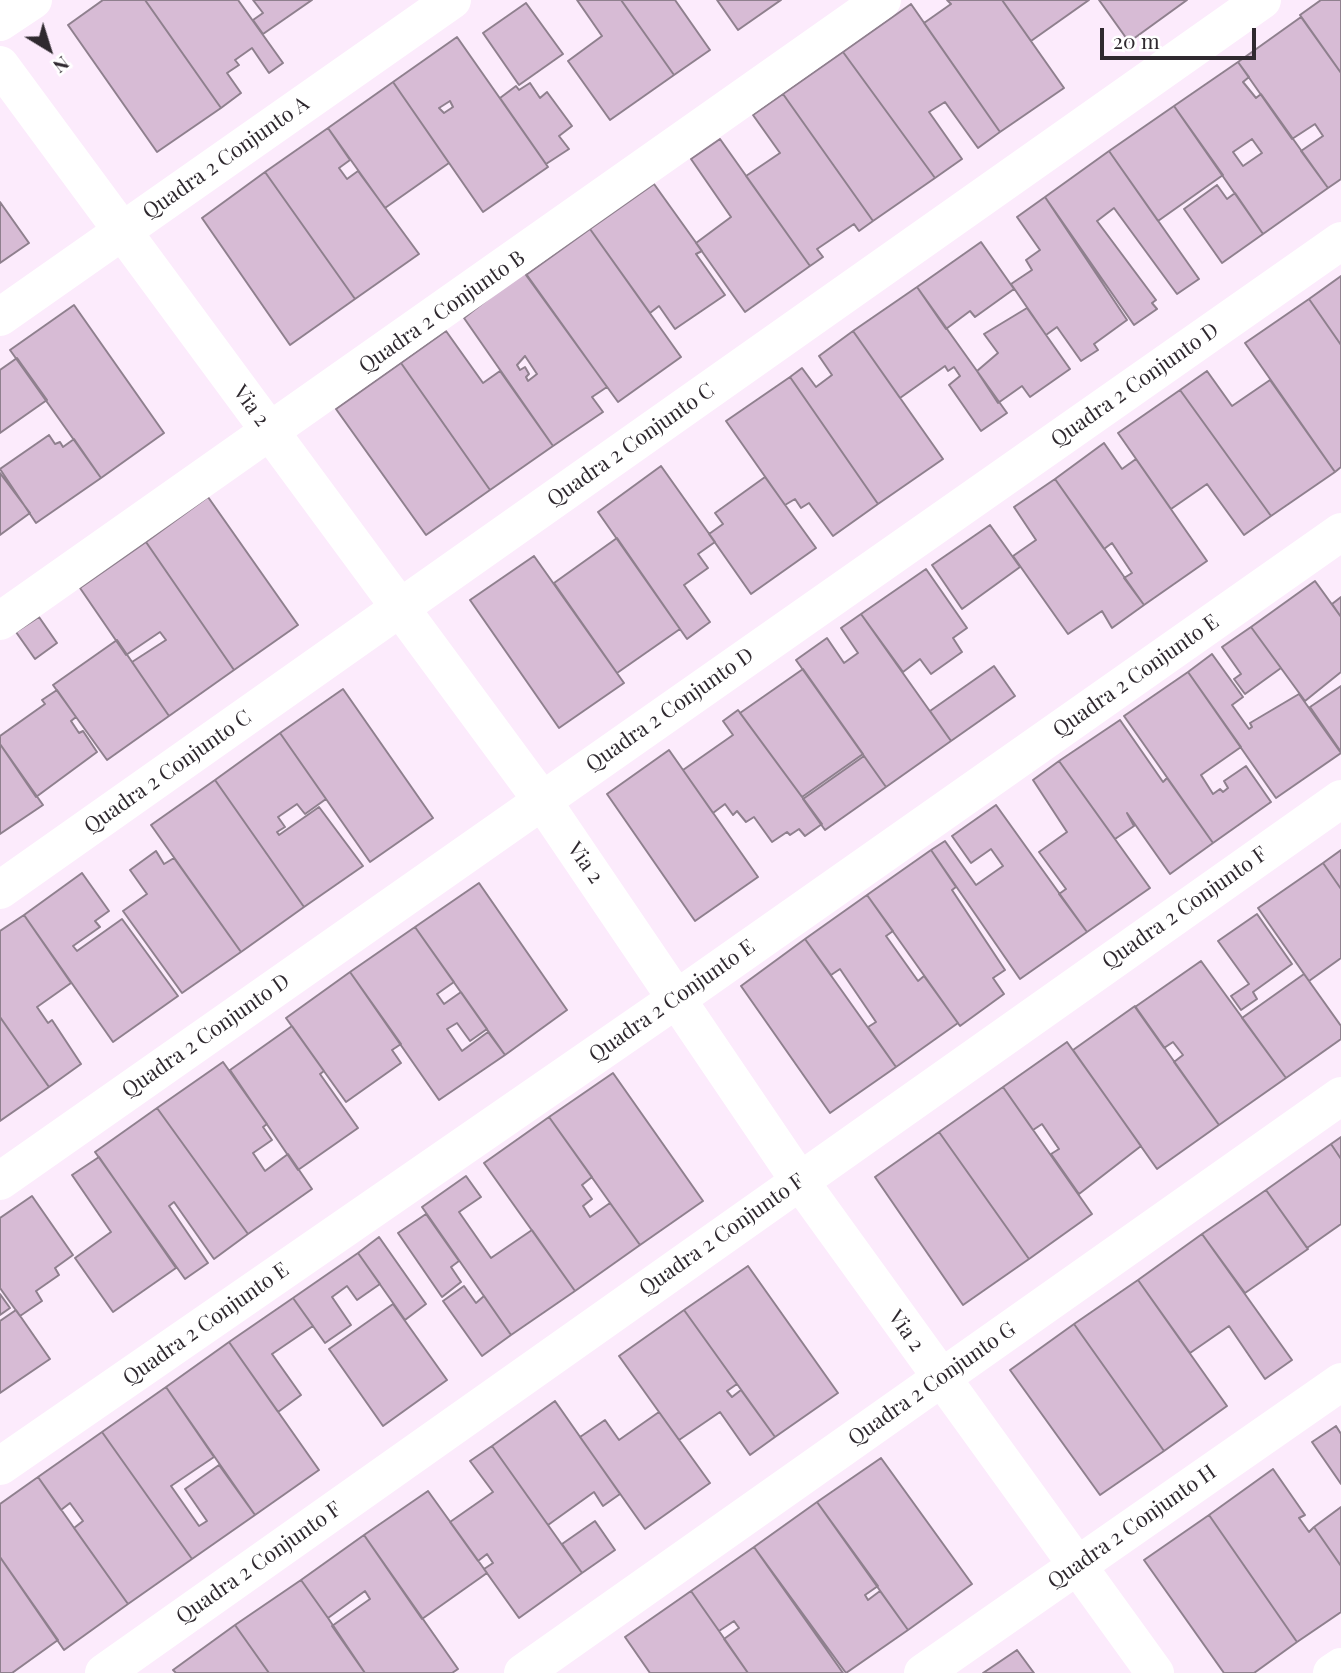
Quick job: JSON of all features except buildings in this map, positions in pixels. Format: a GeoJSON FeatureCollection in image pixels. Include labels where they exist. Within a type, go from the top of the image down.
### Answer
{"type":"FeatureCollection","features":[{"type":"Feature","properties":{"kind":"street"},"geometry":{"type":"LineString","coordinates":[[0,22],[33,0]]}},
{"type":"Feature","properties":{"kind":"street","name":"Quadra 2 Conjunto A"},"geometry":{"type":"LineString","coordinates":[[0,317],[452,0]]}},
{"type":"Feature","properties":{"kind":"street","name":"Quadra 2 Conjunto B"},"geometry":{"type":"LineString","coordinates":[[0,621],[271,433],[882,0]]}},
{"type":"Feature","properties":{"kind":"street","name":"Quadra 2 Conjunto C"},"geometry":{"type":"LineString","coordinates":[[0,890],[1262,0]]}},
{"type":"Feature","properties":{"kind":"street","name":"Via 2"},"geometry":{"type":"LineString","coordinates":[[0,65],[541,799],[799,1180],[940,1378],[1079,1564],[1155,1673]]}},
{"type":"Feature","properties":{"kind":"street","name":"Quadra 2 Conjunto D"},"geometry":{"type":"LineString","coordinates":[[0,1181],[541,799],[1341,241]]}},
{"type":"Feature","properties":{"kind":"street","name":"Quadra 2 Conjunto E"},"geometry":{"type":"LineString","coordinates":[[0,1466],[678,998],[1341,532]]}},
{"type":"Feature","properties":{"kind":"street","name":"Quadra 2 Conjunto F"},"geometry":{"type":"LineString","coordinates":[[104,1673],[1341,799]]}},
{"type":"Feature","properties":{"kind":"street","name":"Quadra 2 Conjunto G"},"geometry":{"type":"LineString","coordinates":[[523,1673],[1341,1096]]}},
{"type":"Feature","properties":{"kind":"street","name":"Quadra 2 Conjunto H"},"geometry":{"type":"LineString","coordinates":[[923,1673],[1341,1382]]}},
{"type":"Feature","properties":{"kind":"street"},"geometry":{"type":"LineString","coordinates":[[1332,1673],[1341,1667]]}}]}
